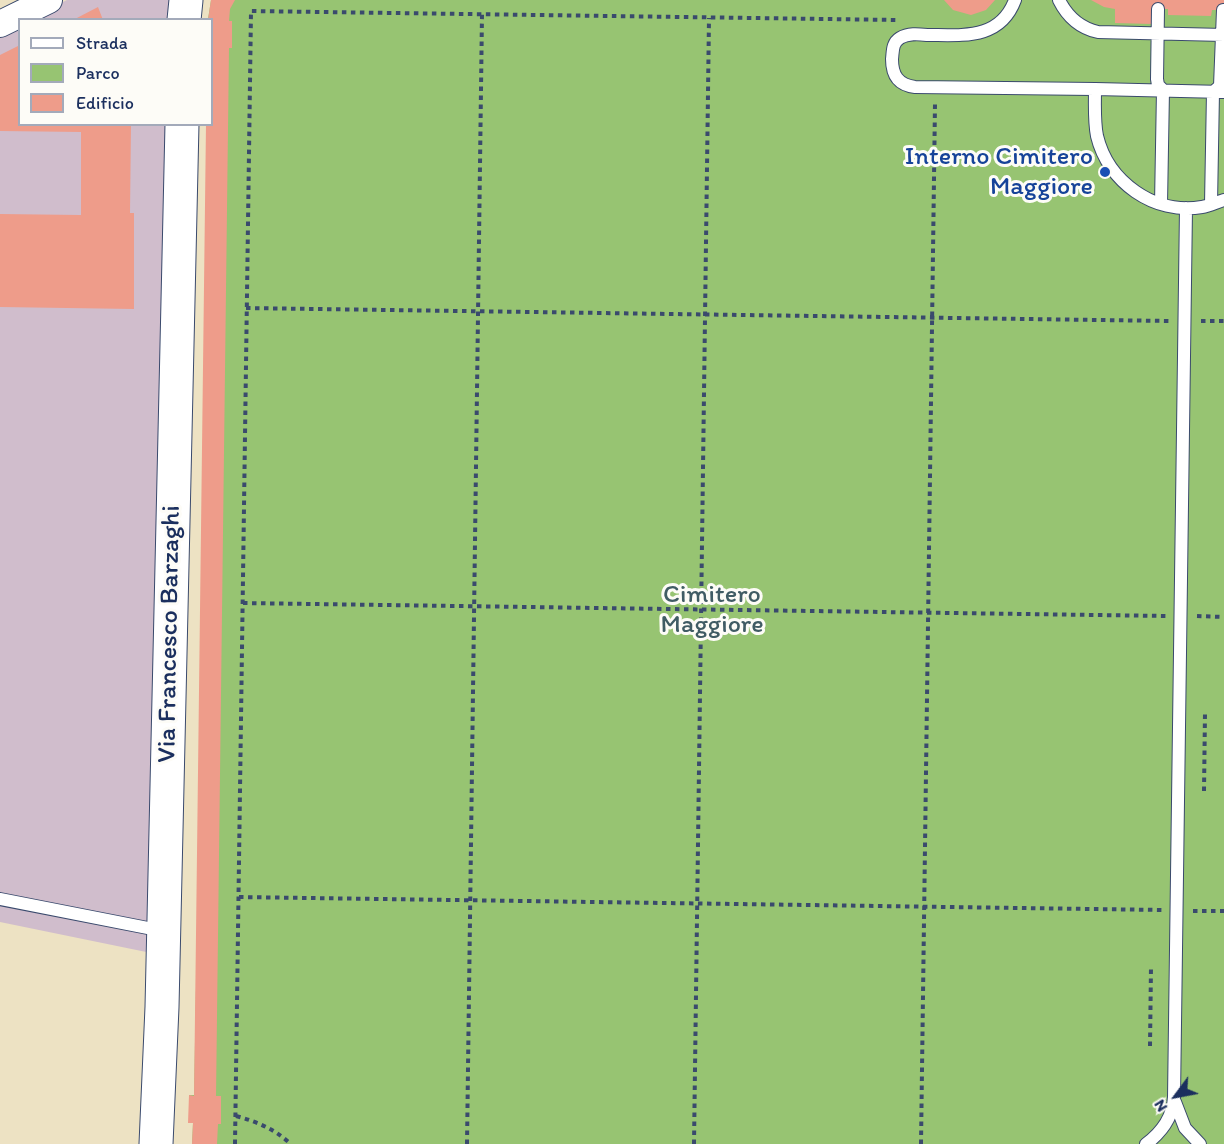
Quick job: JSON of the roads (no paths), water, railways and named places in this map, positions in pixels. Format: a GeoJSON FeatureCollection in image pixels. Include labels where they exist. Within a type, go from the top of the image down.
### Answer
{"type":"FeatureCollection","features":[{"type":"Feature","properties":{"kind":"street"},"geometry":{"type":"LineString","coordinates":[[0,24],[50,0]]}},
{"type":"Feature","properties":{"kind":"street"},"geometry":{"type":"LineString","coordinates":[[184,18],[186,0]]}},
{"type":"Feature","properties":{"kind":"street","name":"Via Francesco Barzaghi"},"geometry":{"type":"LineString","coordinates":[[156,1144],[164,932],[182,126]]}},
{"type":"Feature","properties":{"kind":"lane"},"geometry":{"type":"LineString","coordinates":[[1015,0],[1004,18],[984,32],[966,35],[913,34],[897,40],[893,50],[892,69],[896,78],[905,85],[935,87],[1219,92]]}},
{"type":"Feature","properties":{"kind":"lane"},"geometry":{"type":"LineString","coordinates":[[1059,0],[1073,20],[1092,31],[1223,35]]}},
{"type":"Feature","properties":{"kind":"lane"},"geometry":{"type":"LineString","coordinates":[[1158,9],[1157,79],[1162,90],[1161,204]]}},
{"type":"Feature","properties":{"kind":"lane"},"geometry":{"type":"LineString","coordinates":[[1212,204],[1223,10]]}},
{"type":"Feature","properties":{"kind":"lane"},"geometry":{"type":"LineString","coordinates":[[1095,89],[1097,135],[1109,164],[1130,188],[1161,204],[1186,208],[1203,207],[1224,200]]}},
{"type":"Feature","properties":{"kind":"lane"},"geometry":{"type":"LineString","coordinates":[[1146,1144],[1156,1136],[1170,1116],[1174,1097],[1186,208]]}},
{"type":"Feature","properties":{"kind":"lane"},"geometry":{"type":"LineString","coordinates":[[0,899],[164,932]]}},
{"type":"Feature","properties":{"kind":"lane"},"geometry":{"type":"LineString","coordinates":[[1174,1097],[1185,1128],[1200,1144]]}},
{"type":"Feature","properties":{"kind":"place","name":"Interno Cimitero Maggiore"},"geometry":{"type":"Point","coordinates":[1105,172]}},
{"type":"Feature","properties":{"kind":"park label","name":"Cimitero Maggiore"},"geometry":{"type":"Point","coordinates":[712,610]}}]}
